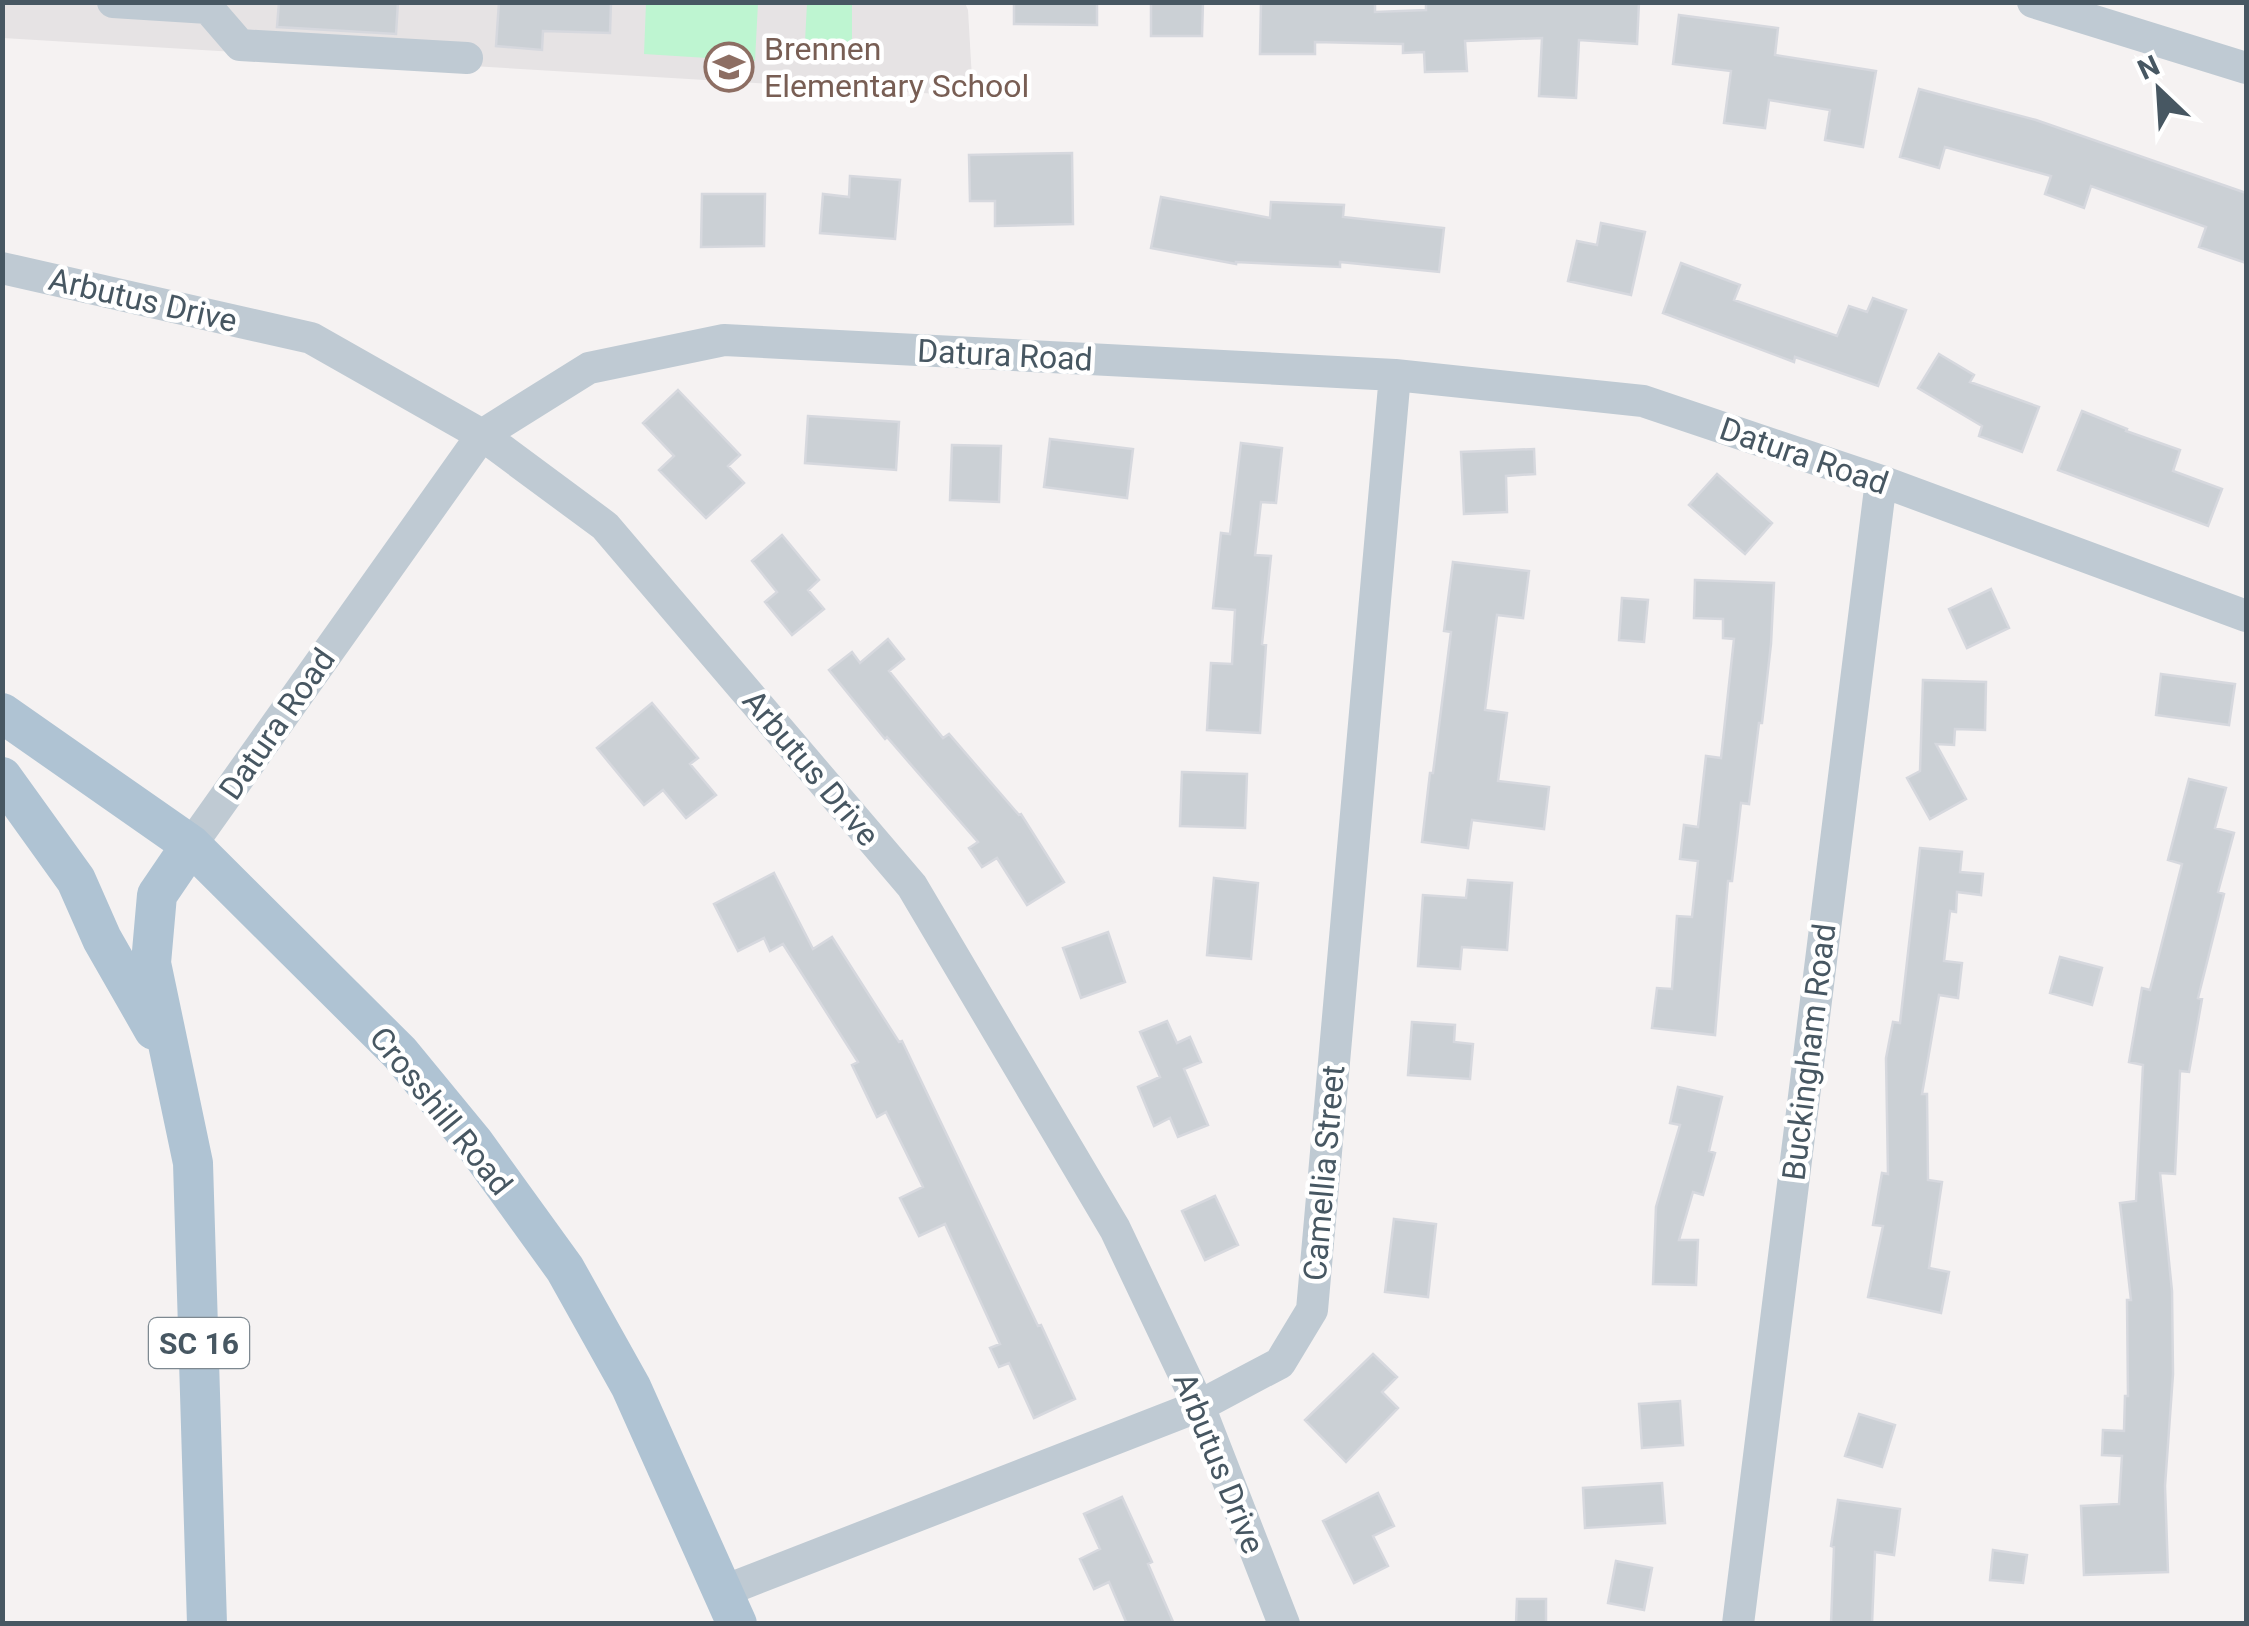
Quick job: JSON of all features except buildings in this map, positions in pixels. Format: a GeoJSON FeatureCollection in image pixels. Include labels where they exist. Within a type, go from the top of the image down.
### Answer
{"type":"FeatureCollection","features":[{"type":"Feature","properties":{"kind":"main road","name":"Crosshill Road"},"geometry":{"type":"LineString","coordinates":[[2,713],[192,844],[400,1053],[474,1143],[565,1269],[631,1387],[731,1607]]}},
{"type":"Feature","properties":{"kind":"main road","name":"SC 16"},"geometry":{"type":"LineString","coordinates":[[2,778],[76,880],[102,939],[173,1064],[193,1163],[207,1624]]}},
{"type":"Feature","properties":{"kind":"main road","name":"Datura Road"},"geometry":{"type":"LineString","coordinates":[[173,1064],[152,963],[158,895],[192,844]]}},
{"type":"Feature","properties":{"kind":"street"},"geometry":{"type":"LineString","coordinates":[[113,2],[208,8],[240,45],[467,58]]}},
{"type":"Feature","properties":{"kind":"street"},"geometry":{"type":"LineString","coordinates":[[2033,2],[2246,68]]}},
{"type":"Feature","properties":{"kind":"street","name":"Arbutus Drive"},"geometry":{"type":"LineString","coordinates":[[2,268],[311,338],[482,435],[605,526],[912,886],[1115,1229],[1199,1406],[1284,1624]]}},
{"type":"Feature","properties":{"kind":"street","name":"Datura Road"},"geometry":{"type":"LineString","coordinates":[[192,844],[482,435],[590,368],[724,340],[1396,376],[1642,401],[1881,481],[2246,616]]}},
{"type":"Feature","properties":{"kind":"street","name":"Camellia Street"},"geometry":{"type":"LineString","coordinates":[[731,1607],[1199,1406],[1280,1363],[1312,1310],[1396,376]]}},
{"type":"Feature","properties":{"kind":"street","name":"Buckingham Road"},"geometry":{"type":"LineString","coordinates":[[1738,1624],[1881,481]]}},
{"type":"Feature","properties":{"kind":"shaded area","name":"Brennen Elementary School"},"geometry":{"type":"Polygon","coordinates":[[[2,3],[965,3],[973,96],[3,38],[2,3]]]}},
{"type":"Feature","properties":{"kind":"green space"},"geometry":{"type":"Polygon","coordinates":[[[646,3],[758,3],[755,61],[644,54],[646,3]]]}},
{"type":"Feature","properties":{"kind":"green space"},"geometry":{"type":"Polygon","coordinates":[[[807,3],[852,3],[852,47],[810,48],[805,42],[807,3]]]}},
{"type":"Feature","properties":{"kind":"place","name":"Brennen Elementary School"},"geometry":{"type":"Point","coordinates":[729,67]}}]}
